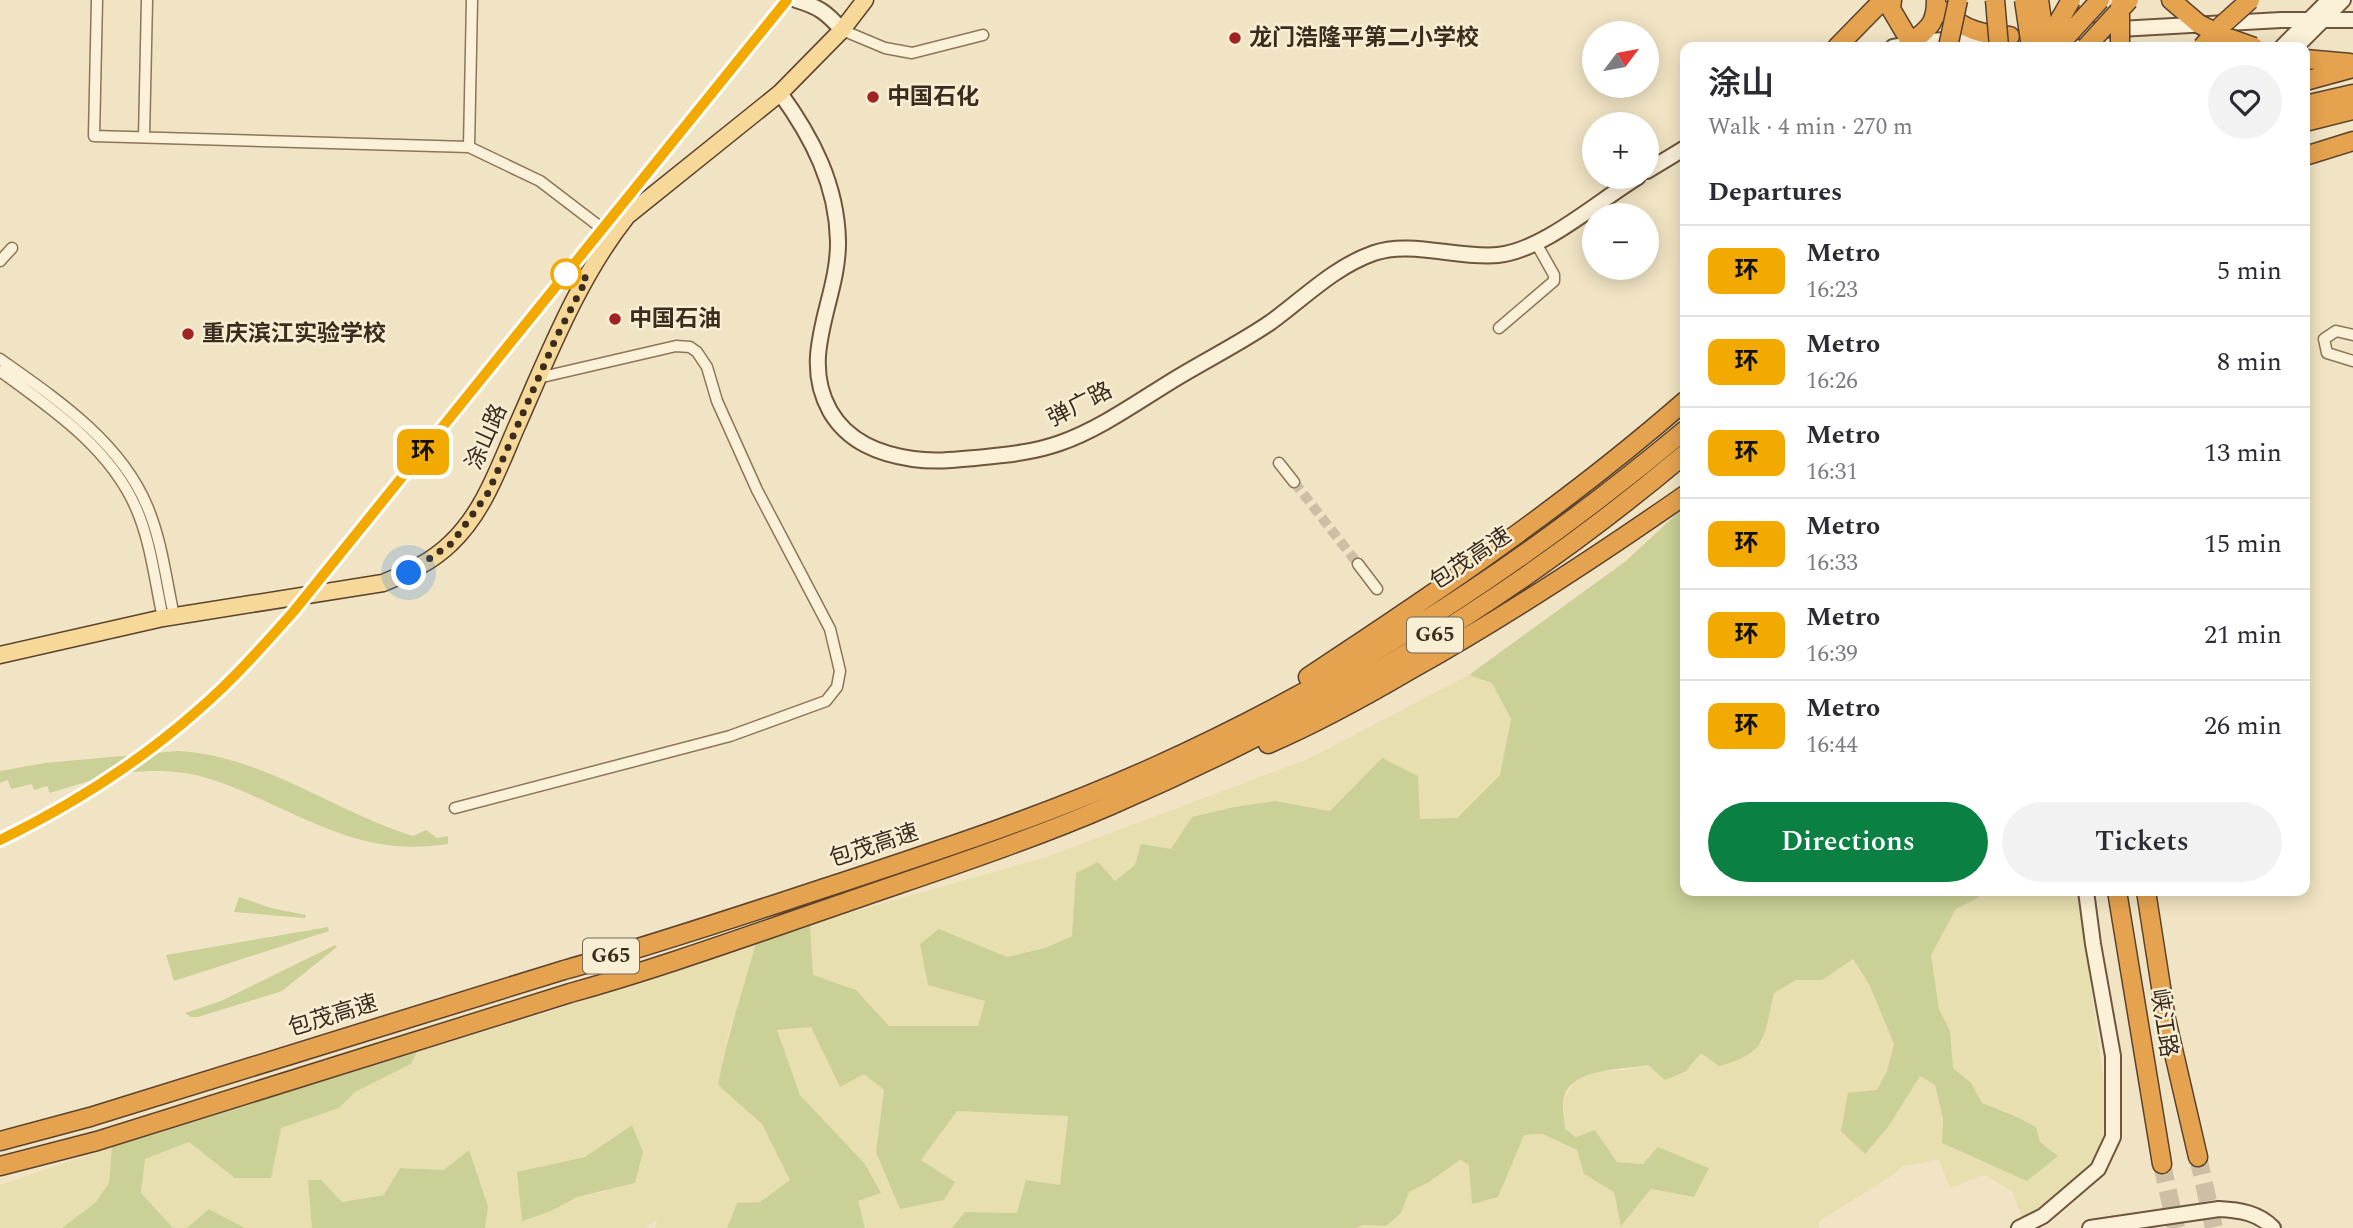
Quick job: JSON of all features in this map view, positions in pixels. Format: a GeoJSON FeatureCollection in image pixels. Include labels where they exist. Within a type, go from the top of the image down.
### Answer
{"type":"FeatureCollection","features":[{"type":"Feature","properties":{"kind":"highway"},"geometry":{"type":"LineString","coordinates":[[1842,42],[1883,0]]}},
{"type":"Feature","properties":{"kind":"highway"},"geometry":{"type":"LineString","coordinates":[[1892,0],[1891,9],[1901,42]]}},
{"type":"Feature","properties":{"kind":"highway"},"geometry":{"type":"LineString","coordinates":[[1906,42],[1931,25],[1936,14],[1936,0]]}},
{"type":"Feature","properties":{"kind":"highway"},"geometry":{"type":"LineString","coordinates":[[1936,0],[1944,12],[1958,24],[2005,41]]}},
{"type":"Feature","properties":{"kind":"highway"},"geometry":{"type":"LineString","coordinates":[[1949,42],[1958,0]]}},
{"type":"Feature","properties":{"kind":"highway"},"geometry":{"type":"LineString","coordinates":[[1995,0],[2005,41]]}},
{"type":"Feature","properties":{"kind":"highway"},"geometry":{"type":"LineString","coordinates":[[2024,0],[2030,42]]}},
{"type":"Feature","properties":{"kind":"highway"},"geometry":{"type":"LineString","coordinates":[[2039,0],[2046,42]]}},
{"type":"Feature","properties":{"kind":"highway"},"geometry":{"type":"LineString","coordinates":[[2050,42],[2071,0]]}},
{"type":"Feature","properties":{"kind":"highway"},"geometry":{"type":"LineString","coordinates":[[2051,42],[2087,0]]}},
{"type":"Feature","properties":{"kind":"highway"},"geometry":{"type":"LineString","coordinates":[[2062,42],[2100,0]]}},
{"type":"Feature","properties":{"kind":"highway"},"geometry":{"type":"LineString","coordinates":[[2119,0],[2120,42]]}},
{"type":"Feature","properties":{"kind":"highway"},"geometry":{"type":"LineString","coordinates":[[2091,42],[2129,0]]}},
{"type":"Feature","properties":{"kind":"highway"},"geometry":{"type":"LineString","coordinates":[[2171,0],[2199,24],[2240,42]]}},
{"type":"Feature","properties":{"kind":"highway"},"geometry":{"type":"LineString","coordinates":[[2202,42],[2250,0]]}},
{"type":"Feature","properties":{"kind":"highway"},"geometry":{"type":"LineString","coordinates":[[2207,42],[2221,26]]}},
{"type":"Feature","properties":{"kind":"highway"},"geometry":{"type":"LineString","coordinates":[[2310,60],[2353,66]]}},
{"type":"Feature","properties":{"kind":"highway"},"geometry":{"type":"LineString","coordinates":[[2310,79],[2353,66]]}},
{"type":"Feature","properties":{"kind":"highway"},"geometry":{"type":"LineString","coordinates":[[2310,104],[2353,94]]}},
{"type":"Feature","properties":{"kind":"highway"},"geometry":{"type":"LineString","coordinates":[[2310,121],[2353,110]]}},
{"type":"Feature","properties":{"kind":"highway"},"geometry":{"type":"LineString","coordinates":[[2310,154],[2353,141]]}},
{"type":"Feature","properties":{"kind":"highway"},"geometry":{"type":"LineString","coordinates":[[1212,740],[1449,584],[1616,461],[1680,405]]}},
{"type":"Feature","properties":{"kind":"highway","name":"包茂高速"},"geometry":{"type":"LineString","coordinates":[[0,1141],[90,1117],[639,948],[970,840],[1097,792],[1212,740],[1322,681],[1480,583],[1585,510],[1680,434]]}},
{"type":"Feature","properties":{"kind":"highway","name":"包茂高速"},"geometry":{"type":"LineString","coordinates":[[0,1167],[97,1140],[557,997],[646,972],[975,858],[1106,807],[1163,782],[1312,708],[1437,633],[1560,550],[1680,458]]}},
{"type":"Feature","properties":{"kind":"highway"},"geometry":{"type":"LineString","coordinates":[[1163,782],[1281,738],[1365,696],[1503,616],[1680,498]]}},
{"type":"Feature","properties":{"kind":"highway","name":"峡江路"},"geometry":{"type":"LineString","coordinates":[[2118,896],[2162,1164]]}},
{"type":"Feature","properties":{"kind":"highway","name":"峡江路"},"geometry":{"type":"LineString","coordinates":[[2147,896],[2166,1019],[2198,1157]]}},
{"type":"Feature","properties":{"kind":"main road"},"geometry":{"type":"LineString","coordinates":[[796,0],[828,13],[842,30]]}},
{"type":"Feature","properties":{"kind":"main road"},"geometry":{"type":"LineString","coordinates":[[825,0],[832,5],[842,30]]}},
{"type":"Feature","properties":{"kind":"main road","name":"涂山路"},"geometry":{"type":"LineString","coordinates":[[0,655],[169,617],[383,583],[417,568],[452,543],[488,493],[556,338],[612,236],[627,216],[780,93],[842,30],[865,0]]}},
{"type":"Feature","properties":{"kind":"main road"},"geometry":{"type":"LineString","coordinates":[[2300,42],[2329,0]]}},
{"type":"Feature","properties":{"kind":"main road"},"geometry":{"type":"LineString","coordinates":[[2288,42],[2343,0]]}},
{"type":"Feature","properties":{"kind":"main road"},"geometry":{"type":"LineString","coordinates":[[1979,42],[2197,25],[2353,20]]}},
{"type":"Feature","properties":{"kind":"main road"},"geometry":{"type":"LineString","coordinates":[[2197,25],[2224,42]]}},
{"type":"Feature","properties":{"kind":"main road","name":"弹广路"},"geometry":{"type":"LineString","coordinates":[[780,93],[803,124],[833,195],[838,243],[832,293],[817,351],[818,383],[831,413],[855,440],[888,455],[930,462],[1022,454],[1063,442],[1099,424],[1269,323],[1346,265],[1377,251],[1407,249],[1483,256],[1518,251],[1536,243],[1619,189]]}},
{"type":"Feature","properties":{"kind":"main road"},"geometry":{"type":"LineString","coordinates":[[1659,164],[1680,151]]}},
{"type":"Feature","properties":{"kind":"main road"},"geometry":{"type":"LineString","coordinates":[[2018,1228],[2046,1222],[2098,1169],[2113,1137],[2113,1056],[2087,896]]}},
{"type":"Feature","properties":{"kind":"main road"},"geometry":{"type":"LineString","coordinates":[[2090,1228],[2219,1209],[2236,1210],[2263,1218],[2273,1228]]}},
{"type":"Feature","properties":{"kind":"street"},"geometry":{"type":"LineString","coordinates":[[97,0],[94,136],[469,146],[540,181],[612,236]]}},
{"type":"Feature","properties":{"kind":"street"},"geometry":{"type":"LineString","coordinates":[[144,138],[147,0]]}},
{"type":"Feature","properties":{"kind":"street"},"geometry":{"type":"LineString","coordinates":[[469,146],[472,0]]}},
{"type":"Feature","properties":{"kind":"street"},"geometry":{"type":"LineString","coordinates":[[842,30],[885,48],[912,53],[983,35]]}},
{"type":"Feature","properties":{"kind":"street"},"geometry":{"type":"LineString","coordinates":[[1500,328],[1554,281],[1554,275],[1536,243]]}},
{"type":"Feature","properties":{"kind":"street"},"geometry":{"type":"LineString","coordinates":[[0,261],[12,247]]}},
{"type":"Feature","properties":{"kind":"street"},"geometry":{"type":"LineString","coordinates":[[2353,335],[2336,331],[2324,340],[2327,353],[2353,361]]}},
{"type":"Feature","properties":{"kind":"street"},"geometry":{"type":"LineString","coordinates":[[456,808],[730,736],[826,701],[837,688],[840,671],[830,629],[757,490],[717,401],[707,367],[697,352],[690,347],[676,345],[538,378]]}},
{"type":"Feature","properties":{"kind":"street"},"geometry":{"type":"LineString","coordinates":[[0,359],[62,403],[82,421],[119,460],[134,481],[155,525],[169,617]]}},
{"type":"Feature","properties":{"kind":"street"},"geometry":{"type":"LineString","coordinates":[[0,370],[74,429],[110,466],[125,487],[143,527],[169,617]]}},
{"type":"Feature","properties":{"kind":"street"},"geometry":{"type":"LineString","coordinates":[[1279,463],[1294,482]]}},
{"type":"Feature","properties":{"kind":"street"},"geometry":{"type":"LineString","coordinates":[[1358,564],[1377,589]]}},
{"type":"Feature","properties":{"kind":"shaded area"},"geometry":{"type":"Polygon","coordinates":[[[1469,675],[1492,683],[1511,719],[1500,775],[1457,818],[1420,819],[1382,758],[1330,811],[1275,801],[1192,817],[1171,849],[1135,865],[1115,881],[1073,935],[1045,948],[1007,957],[939,929],[985,1001],[978,1026],[889,1026],[856,990],[812,975],[810,924],[1046,857],[1308,759],[1469,675]]]}},
{"type":"Feature","properties":{"kind":"shaded area"},"geometry":{"type":"Polygon","coordinates":[[[2079,896],[2105,1091],[2103,1140],[2089,1168],[2039,1209],[2022,1218],[2012,1191],[1984,1175],[1950,1188],[1939,1160],[1903,1166],[1819,1221],[1819,1228],[1356,1228],[1363,1225],[1386,1226],[1401,1213],[1409,1192],[1429,1182],[1460,1160],[1469,1165],[1524,1135],[1543,1134],[1577,1150],[1584,1174],[1614,1192],[1622,1225],[1651,1189],[1694,1197],[1708,1167],[1693,1161],[1643,1164],[1617,1162],[1595,1130],[1577,1137],[1565,1129],[1563,1099],[1576,1079],[1599,1071],[1649,1065],[1686,1071],[1701,1053],[1762,1043],[1774,993],[1796,980],[1822,980],[1853,959],[1869,984],[1894,1044],[1887,1071],[1877,1090],[1842,1131],[1864,1153],[1888,1127],[1920,1076],[1935,1085],[1943,1119],[1942,1143],[2058,1156],[2040,1142],[2035,1126],[1982,1103],[1971,1083],[1953,1068],[1950,1031],[1939,1009],[1931,955],[1956,909],[1978,898],[2079,896]]]}},
{"type":"Feature","properties":{"kind":"shaded area"},"geometry":{"type":"Polygon","coordinates":[[[757,939],[741,1000],[729,1031],[718,1085],[762,1124],[790,1180],[760,1202],[737,1203],[727,1228],[655,1228],[657,1219],[646,1228],[485,1228],[488,1206],[445,1170],[401,1168],[384,1195],[342,1202],[321,1180],[309,1180],[312,1228],[245,1228],[209,1209],[187,1228],[173,1228],[141,1193],[144,1159],[189,1142],[235,1177],[281,1128],[339,1108],[355,1092],[411,1064],[417,1052],[555,1010],[757,939]],[[631,1125],[585,1157],[518,1172],[577,1197],[606,1191],[631,1125]]]}},
{"type":"Feature","properties":{"kind":"shaded area"},"geometry":{"type":"Polygon","coordinates":[[[812,1027],[840,1087],[864,1074],[884,1090],[876,1152],[944,1200],[954,1182],[921,1160],[957,1111],[1068,1115],[1060,1185],[1018,1213],[966,1212],[952,1228],[865,1228],[858,1201],[881,1193],[865,1164],[800,1095],[777,1030],[812,1027]]]}},
{"type":"Feature","properties":{"kind":"shaded area"},"geometry":{"type":"Polygon","coordinates":[[[112,1147],[109,1183],[95,1203],[74,1220],[62,1228],[0,1228],[0,1185],[112,1147]]]}},
{"type":"Feature","properties":{"kind":"green space"},"geometry":{"type":"Polygon","coordinates":[[[1680,511],[1680,896],[1979,896],[1956,909],[1931,955],[1939,1009],[1950,1031],[1953,1068],[1971,1083],[1982,1103],[2036,1127],[2040,1142],[2058,1156],[2027,1181],[1942,1143],[1943,1119],[1935,1085],[1920,1076],[1888,1127],[1865,1154],[1841,1131],[1848,1093],[1877,1090],[1887,1071],[1894,1044],[1869,984],[1853,959],[1822,980],[1796,980],[1774,993],[1761,1041],[1755,1049],[1735,1061],[1719,1066],[1701,1053],[1686,1071],[1665,1080],[1648,1065],[1598,1072],[1575,1082],[1567,1090],[1563,1101],[1565,1129],[1576,1137],[1595,1130],[1617,1162],[1643,1164],[1658,1147],[1709,1168],[1694,1197],[1651,1189],[1621,1226],[1614,1192],[1584,1174],[1577,1150],[1543,1134],[1524,1135],[1498,1197],[1472,1204],[1469,1165],[1460,1160],[1429,1182],[1409,1192],[1401,1213],[1386,1226],[952,1228],[965,1212],[1017,1213],[1026,1180],[1060,1185],[1068,1116],[957,1111],[921,1160],[955,1182],[944,1200],[900,1209],[876,1152],[884,1090],[864,1074],[840,1087],[811,1027],[777,1030],[800,1095],[865,1164],[881,1193],[858,1201],[865,1228],[727,1228],[737,1203],[760,1202],[790,1180],[762,1124],[718,1085],[757,939],[810,924],[813,975],[856,990],[889,1026],[978,1026],[985,1001],[928,985],[920,944],[939,929],[1007,957],[1045,948],[1072,936],[1076,873],[1098,862],[1115,881],[1135,865],[1141,844],[1171,849],[1192,817],[1275,801],[1330,811],[1382,758],[1418,776],[1420,819],[1457,818],[1500,775],[1511,719],[1492,683],[1469,675],[1626,561],[1680,511]]]}},
{"type":"Feature","properties":{"kind":"green space"},"geometry":{"type":"Polygon","coordinates":[[[177,751],[238,762],[413,836],[426,830],[437,838],[448,836],[448,844],[395,846],[349,836],[230,786],[185,773],[132,772],[100,778],[50,793],[47,786],[34,790],[32,784],[11,789],[8,780],[0,783],[0,771],[45,763],[177,751]]]}},
{"type":"Feature","properties":{"kind":"green space"},"geometry":{"type":"Polygon","coordinates":[[[239,897],[271,908],[306,915],[305,918],[234,912],[239,897]]]}},
{"type":"Feature","properties":{"kind":"green space"},"geometry":{"type":"Polygon","coordinates":[[[328,927],[329,931],[174,981],[166,955],[328,927]]]}},
{"type":"Feature","properties":{"kind":"green space"},"geometry":{"type":"Polygon","coordinates":[[[335,945],[337,947],[282,991],[198,1017],[185,1013],[221,1001],[335,945]]]}},
{"type":"Feature","properties":{"kind":"green space"},"geometry":{"type":"Polygon","coordinates":[[[417,1052],[411,1064],[355,1092],[339,1108],[281,1128],[271,1178],[235,1178],[189,1142],[145,1159],[141,1193],[173,1228],[62,1228],[95,1203],[109,1183],[112,1147],[417,1052]]]}},
{"type":"Feature","properties":{"kind":"green space"},"geometry":{"type":"Polygon","coordinates":[[[632,1125],[643,1152],[635,1183],[577,1197],[551,1211],[522,1221],[517,1172],[585,1157],[632,1125]]]}},
{"type":"Feature","properties":{"kind":"green space"},"geometry":{"type":"Polygon","coordinates":[[[469,1150],[488,1207],[485,1228],[312,1228],[308,1180],[321,1180],[342,1202],[384,1195],[400,1168],[444,1170],[469,1150]]]}},
{"type":"Feature","properties":{"kind":"green space"},"geometry":{"type":"Polygon","coordinates":[[[209,1209],[245,1228],[187,1228],[209,1209]]]}},
{"type":"Feature","properties":{"kind":"tunnel"},"geometry":{"type":"LineString","coordinates":[[1294,482],[1358,564]]}},
{"type":"Feature","properties":{"kind":"tunnel"},"geometry":{"type":"LineString","coordinates":[[2198,1157],[2214,1228]]}},
{"type":"Feature","properties":{"kind":"tunnel"},"geometry":{"type":"LineString","coordinates":[[2162,1164],[2176,1228]]}},
{"type":"Feature","properties":{"kind":"metro line","name":"环"},"geometry":{"type":"LineString","coordinates":[[0,840],[55,813],[129,765],[197,712],[251,659],[294,611],[787,0]]}},
{"type":"Feature","properties":{"kind":"place","name":"龙门浩隆平第二小学校"},"geometry":{"type":"Point","coordinates":[1235,38]}},
{"type":"Feature","properties":{"kind":"place","name":"中国石化"},"geometry":{"type":"Point","coordinates":[873,97]}},
{"type":"Feature","properties":{"kind":"place","name":"中国石油"},"geometry":{"type":"Point","coordinates":[615,319]}},
{"type":"Feature","properties":{"kind":"place","name":"重庆滨江实验学校"},"geometry":{"type":"Point","coordinates":[188,334]}},
{"type":"Feature","properties":{"kind":"route"},"geometry":{"type":"LineString","coordinates":[[409,573],[452,543],[488,493],[556,338],[587,278],[566,274]]}}]}
